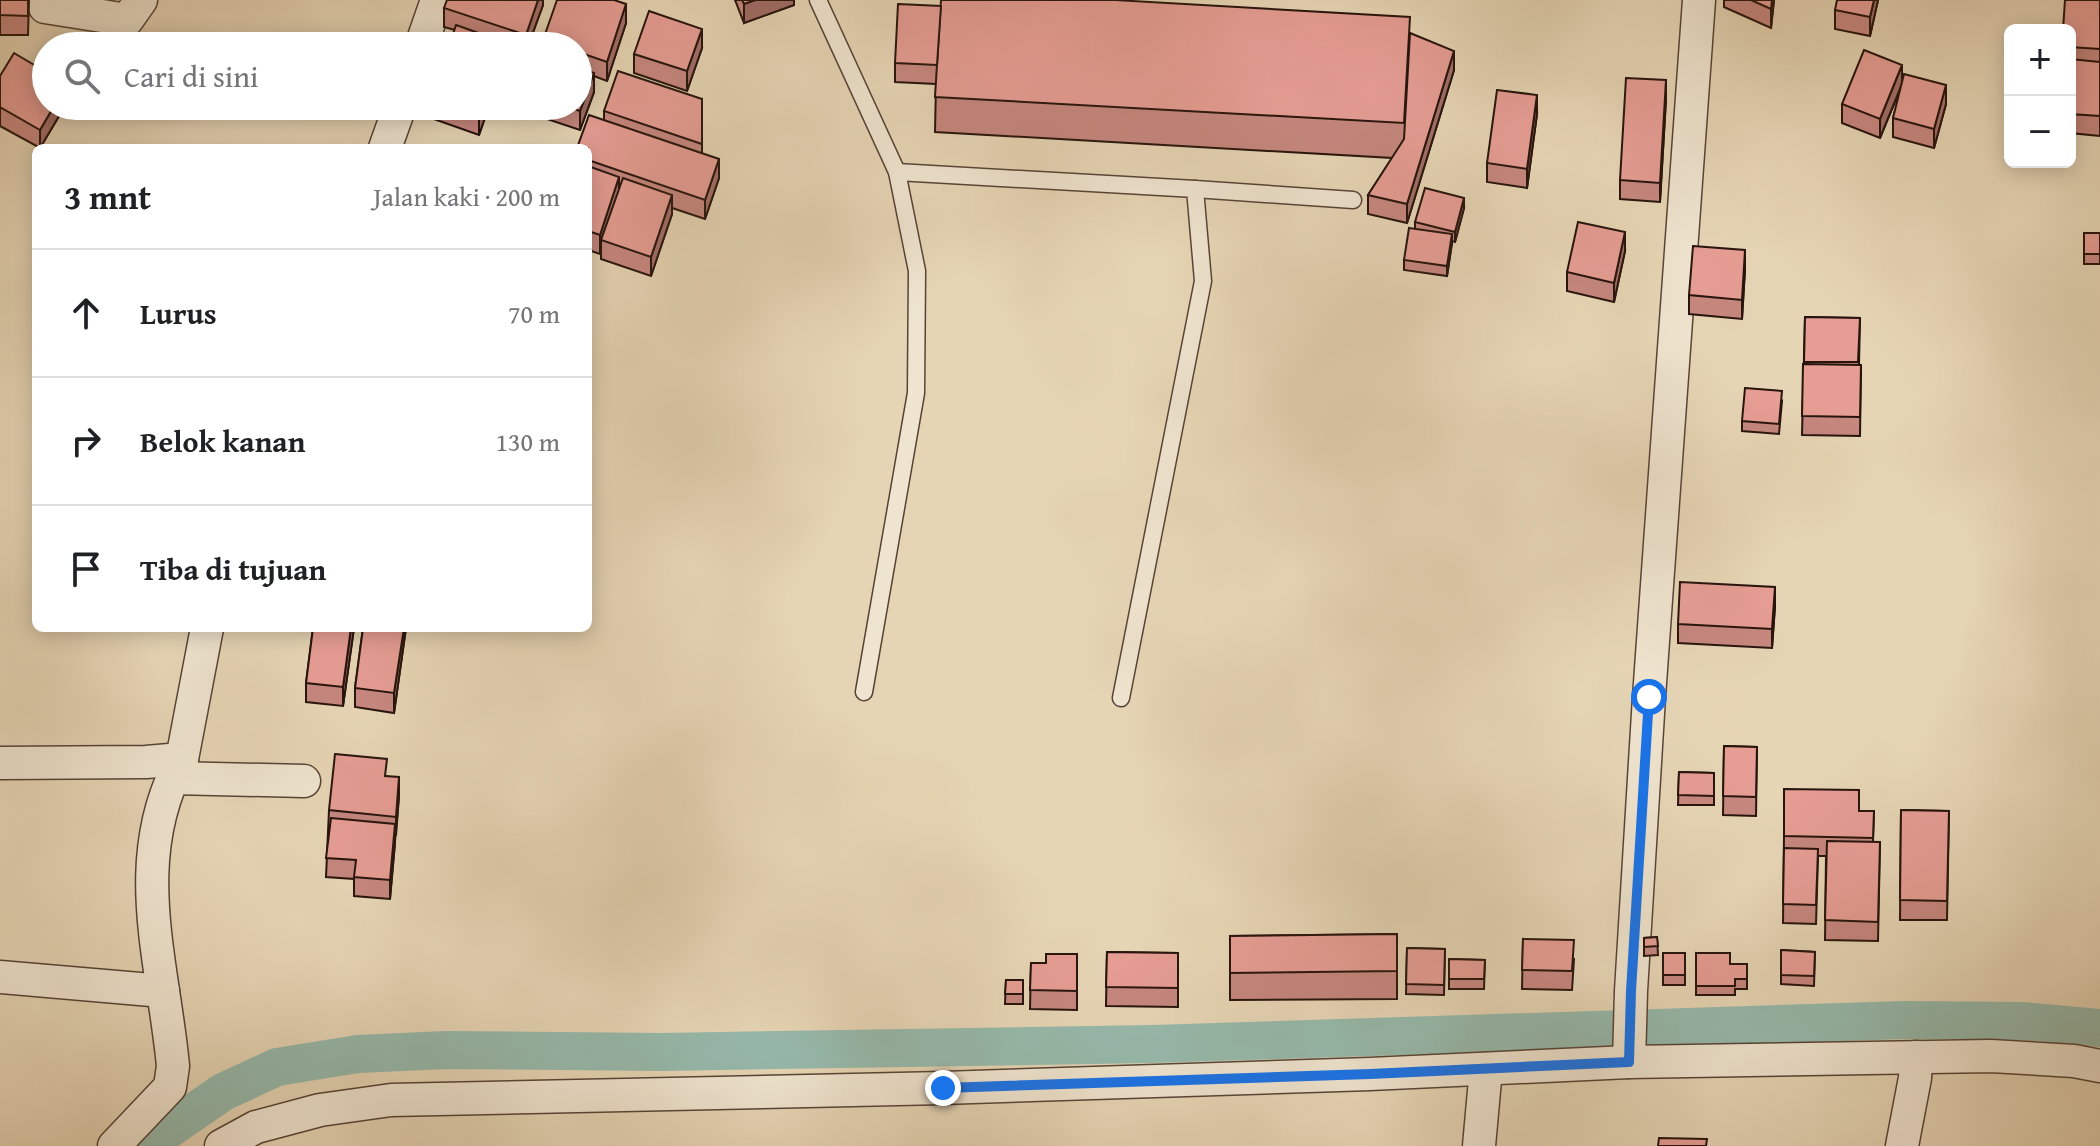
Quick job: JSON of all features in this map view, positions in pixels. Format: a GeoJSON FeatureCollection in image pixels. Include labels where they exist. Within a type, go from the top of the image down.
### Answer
{"type":"FeatureCollection","features":[{"type":"Feature","properties":{"kind":"street"},"geometry":{"type":"LineString","coordinates":[[45,0],[45,7],[127,20],[141,0]]}},
{"type":"Feature","properties":{"kind":"street"},"geometry":{"type":"LineString","coordinates":[[426,32],[437,0]]}},
{"type":"Feature","properties":{"kind":"street"},"geometry":{"type":"LineString","coordinates":[[1629,1053],[1649,697],[1699,0]]}},
{"type":"Feature","properties":{"kind":"street"},"geometry":{"type":"LineString","coordinates":[[386,144],[395,120]]}},
{"type":"Feature","properties":{"kind":"street"},"geometry":{"type":"LineString","coordinates":[[114,1146],[170,1087],[173,1066],[153,903],[151,862],[158,818],[177,768],[206,632]]}},
{"type":"Feature","properties":{"kind":"street"},"geometry":{"type":"LineString","coordinates":[[0,763],[146,762],[304,781]]}},
{"type":"Feature","properties":{"kind":"street"},"geometry":{"type":"LineString","coordinates":[[0,977],[163,991]]}},
{"type":"Feature","properties":{"kind":"street"},"geometry":{"type":"LineString","coordinates":[[221,1146],[256,1127],[320,1110],[391,1100],[943,1088],[1486,1069],[1629,1053],[1991,1056],[2074,1061],[2100,1066]]}},
{"type":"Feature","properties":{"kind":"street"},"geometry":{"type":"LineString","coordinates":[[1902,1146],[1916,1057]]}},
{"type":"Feature","properties":{"kind":"street"},"geometry":{"type":"LineString","coordinates":[[1479,1146],[1486,1069]]}},
{"type":"Feature","properties":{"kind":"lane"},"geometry":{"type":"LineString","coordinates":[[818,0],[897,172],[917,271],[916,393],[864,692]]}},
{"type":"Feature","properties":{"kind":"lane"},"geometry":{"type":"LineString","coordinates":[[897,172],[1353,200]]}},
{"type":"Feature","properties":{"kind":"lane"},"geometry":{"type":"LineString","coordinates":[[1121,698],[1203,281],[1195,189]]}},
{"type":"Feature","properties":{"kind":"building"},"geometry":{"type":"Polygon","coordinates":[[[0,0],[28,0],[28,16],[0,15],[0,0]]]}},
{"type":"Feature","properties":{"kind":"building"},"geometry":{"type":"Polygon","coordinates":[[[447,0],[538,0],[527,32],[517,32],[444,8],[447,0]]]}},
{"type":"Feature","properties":{"kind":"building"},"geometry":{"type":"Polygon","coordinates":[[[557,0],[614,0],[626,4],[607,62],[592,57],[592,32],[546,32],[557,0]]]}},
{"type":"Feature","properties":{"kind":"building"},"geometry":{"type":"Polygon","coordinates":[[[941,0],[1115,0],[1410,17],[1404,123],[935,97],[941,0]]]}},
{"type":"Feature","properties":{"kind":"building"},"geometry":{"type":"Polygon","coordinates":[[[1751,0],[1772,0],[1771,9],[1751,0]]]}},
{"type":"Feature","properties":{"kind":"building"},"geometry":{"type":"Polygon","coordinates":[[[1837,0],[1874,0],[1870,17],[1835,10],[1837,0]]]}},
{"type":"Feature","properties":{"kind":"building"},"geometry":{"type":"Polygon","coordinates":[[[2065,0],[2100,0],[2100,49],[2076,47],[2076,24],[2063,24],[2065,0]]]}},
{"type":"Feature","properties":{"kind":"building"},"geometry":{"type":"Polygon","coordinates":[[[898,4],[941,6],[937,65],[895,63],[898,4]]]}},
{"type":"Feature","properties":{"kind":"building"},"geometry":{"type":"Polygon","coordinates":[[[649,11],[702,29],[687,71],[634,54],[649,11]]]}},
{"type":"Feature","properties":{"kind":"building"},"geometry":{"type":"Polygon","coordinates":[[[456,25],[476,32],[454,32],[456,25]]]}},
{"type":"Feature","properties":{"kind":"building"},"geometry":{"type":"Polygon","coordinates":[[[1410,33],[1454,51],[1407,204],[1368,195],[1404,139],[1410,33]]]}},
{"type":"Feature","properties":{"kind":"building"},"geometry":{"type":"Polygon","coordinates":[[[1864,50],[1902,65],[1880,119],[1842,104],[1864,50]]]}},
{"type":"Feature","properties":{"kind":"building"},"geometry":{"type":"Polygon","coordinates":[[[14,53],[32,64],[32,120],[46,120],[40,130],[0,107],[0,76],[14,53]]]}},
{"type":"Feature","properties":{"kind":"building"},"geometry":{"type":"Polygon","coordinates":[[[2076,60],[2100,62],[2100,116],[2076,114],[2076,60]]]}},
{"type":"Feature","properties":{"kind":"building"},"geometry":{"type":"Polygon","coordinates":[[[618,71],[702,99],[702,144],[604,111],[618,71]]]}},
{"type":"Feature","properties":{"kind":"building"},"geometry":{"type":"Polygon","coordinates":[[[1904,74],[1946,85],[1934,129],[1893,118],[1904,74]]]}},
{"type":"Feature","properties":{"kind":"building"},"geometry":{"type":"Polygon","coordinates":[[[1626,78],[1666,80],[1660,183],[1620,180],[1626,78]]]}},
{"type":"Feature","properties":{"kind":"building"},"geometry":{"type":"Polygon","coordinates":[[[1497,90],[1537,95],[1527,169],[1487,163],[1497,90]]]}},
{"type":"Feature","properties":{"kind":"building"},"geometry":{"type":"Polygon","coordinates":[[[592,116],[719,159],[705,200],[592,161],[592,144],[578,144],[587,120],[592,120],[592,116]]]}},
{"type":"Feature","properties":{"kind":"building"},"geometry":{"type":"Polygon","coordinates":[[[592,167],[619,177],[600,235],[592,232],[592,167]]]}},
{"type":"Feature","properties":{"kind":"building"},"geometry":{"type":"Polygon","coordinates":[[[623,178],[672,195],[651,257],[601,240],[623,178]]]}},
{"type":"Feature","properties":{"kind":"building"},"geometry":{"type":"Polygon","coordinates":[[[1425,188],[1464,198],[1455,232],[1415,222],[1425,188]]]}},
{"type":"Feature","properties":{"kind":"building"},"geometry":{"type":"Polygon","coordinates":[[[1578,222],[1625,232],[1614,283],[1567,272],[1578,222]]]}},
{"type":"Feature","properties":{"kind":"building"},"geometry":{"type":"Polygon","coordinates":[[[1409,228],[1452,234],[1447,266],[1404,260],[1409,228]]]}},
{"type":"Feature","properties":{"kind":"building"},"geometry":{"type":"Polygon","coordinates":[[[2084,233],[2100,233],[2100,254],[2084,254],[2084,233]]]}},
{"type":"Feature","properties":{"kind":"building"},"geometry":{"type":"Polygon","coordinates":[[[1693,246],[1745,250],[1742,300],[1689,295],[1693,246]]]}},
{"type":"Feature","properties":{"kind":"building"},"geometry":{"type":"Polygon","coordinates":[[[1805,317],[1860,318],[1858,362],[1804,362],[1805,317]]]}},
{"type":"Feature","properties":{"kind":"building"},"geometry":{"type":"Polygon","coordinates":[[[1803,364],[1861,365],[1860,417],[1802,416],[1803,364]]]}},
{"type":"Feature","properties":{"kind":"building"},"geometry":{"type":"Polygon","coordinates":[[[1745,388],[1782,391],[1779,424],[1742,421],[1745,388]]]}},
{"type":"Feature","properties":{"kind":"building"},"geometry":{"type":"Polygon","coordinates":[[[1680,582],[1775,587],[1772,629],[1678,624],[1680,582]]]}},
{"type":"Feature","properties":{"kind":"building"},"geometry":{"type":"Polygon","coordinates":[[[312,632],[350,632],[343,687],[306,683],[312,632]]]}},
{"type":"Feature","properties":{"kind":"building"},"geometry":{"type":"Polygon","coordinates":[[[362,632],[403,632],[394,693],[355,688],[362,632]]]}},
{"type":"Feature","properties":{"kind":"building"},"geometry":{"type":"Polygon","coordinates":[[[1724,746],[1757,747],[1756,797],[1723,796],[1724,746]]]}},
{"type":"Feature","properties":{"kind":"building"},"geometry":{"type":"Polygon","coordinates":[[[335,754],[387,759],[385,776],[399,777],[396,817],[329,810],[335,754]]]}},
{"type":"Feature","properties":{"kind":"building"},"geometry":{"type":"Polygon","coordinates":[[[1679,772],[1714,773],[1714,796],[1678,795],[1679,772]]]}},
{"type":"Feature","properties":{"kind":"building"},"geometry":{"type":"Polygon","coordinates":[[[1784,789],[1859,790],[1859,811],[1874,811],[1873,838],[1784,836],[1784,789]]]}},
{"type":"Feature","properties":{"kind":"building"},"geometry":{"type":"Polygon","coordinates":[[[1901,810],[1949,811],[1947,901],[1900,900],[1901,810]]]}},
{"type":"Feature","properties":{"kind":"building"},"geometry":{"type":"Polygon","coordinates":[[[331,818],[395,824],[390,880],[354,877],[356,860],[326,858],[331,818]]]}},
{"type":"Feature","properties":{"kind":"building"},"geometry":{"type":"Polygon","coordinates":[[[1827,841],[1880,842],[1878,922],[1825,920],[1827,841]]]}},
{"type":"Feature","properties":{"kind":"building"},"geometry":{"type":"Polygon","coordinates":[[[1784,848],[1818,849],[1816,905],[1783,904],[1784,848]]]}},
{"type":"Feature","properties":{"kind":"building"},"geometry":{"type":"Polygon","coordinates":[[[1397,934],[1397,971],[1230,973],[1230,936],[1397,934]]]}},
{"type":"Feature","properties":{"kind":"building"},"geometry":{"type":"Polygon","coordinates":[[[1657,937],[1658,946],[1644,947],[1644,938],[1657,937]]]}},
{"type":"Feature","properties":{"kind":"building"},"geometry":{"type":"Polygon","coordinates":[[[1523,939],[1574,940],[1572,971],[1522,970],[1523,939]]]}},
{"type":"Feature","properties":{"kind":"building"},"geometry":{"type":"Polygon","coordinates":[[[1407,948],[1445,949],[1444,985],[1406,984],[1407,948]]]}},
{"type":"Feature","properties":{"kind":"building"},"geometry":{"type":"Polygon","coordinates":[[[1781,950],[1815,952],[1814,976],[1781,975],[1781,950]]]}},
{"type":"Feature","properties":{"kind":"building"},"geometry":{"type":"Polygon","coordinates":[[[1107,952],[1178,953],[1178,988],[1106,987],[1107,952]]]}},
{"type":"Feature","properties":{"kind":"building"},"geometry":{"type":"Polygon","coordinates":[[[1663,953],[1685,953],[1685,975],[1663,975],[1663,953]]]}},
{"type":"Feature","properties":{"kind":"building"},"geometry":{"type":"Polygon","coordinates":[[[1696,953],[1730,953],[1730,964],[1747,964],[1747,979],[1735,979],[1735,986],[1696,986],[1696,953]]]}},
{"type":"Feature","properties":{"kind":"building"},"geometry":{"type":"Polygon","coordinates":[[[1046,954],[1077,954],[1077,991],[1030,990],[1031,963],[1046,963],[1046,954]]]}},
{"type":"Feature","properties":{"kind":"building"},"geometry":{"type":"Polygon","coordinates":[[[1449,959],[1485,960],[1484,979],[1449,979],[1449,959]]]}},
{"type":"Feature","properties":{"kind":"building"},"geometry":{"type":"Polygon","coordinates":[[[1006,980],[1023,980],[1023,994],[1005,994],[1006,980]]]}},
{"type":"Feature","properties":{"kind":"building"},"geometry":{"type":"Polygon","coordinates":[[[1659,1138],[1707,1139],[1706,1146],[1658,1146],[1659,1138]]]}},
{"type":"Feature","properties":{"kind":"waterway"},"geometry":{"type":"LineString","coordinates":[[150,1146],[162,1134],[223,1092],[277,1067],[358,1054],[446,1050],[661,1052],[1153,1044],[1905,1020],[2022,1021],[2100,1028]]}},
{"type":"Feature","properties":{"kind":"route"},"geometry":{"type":"LineString","coordinates":[[943,1088],[1629,1062],[1649,697]]}}]}
